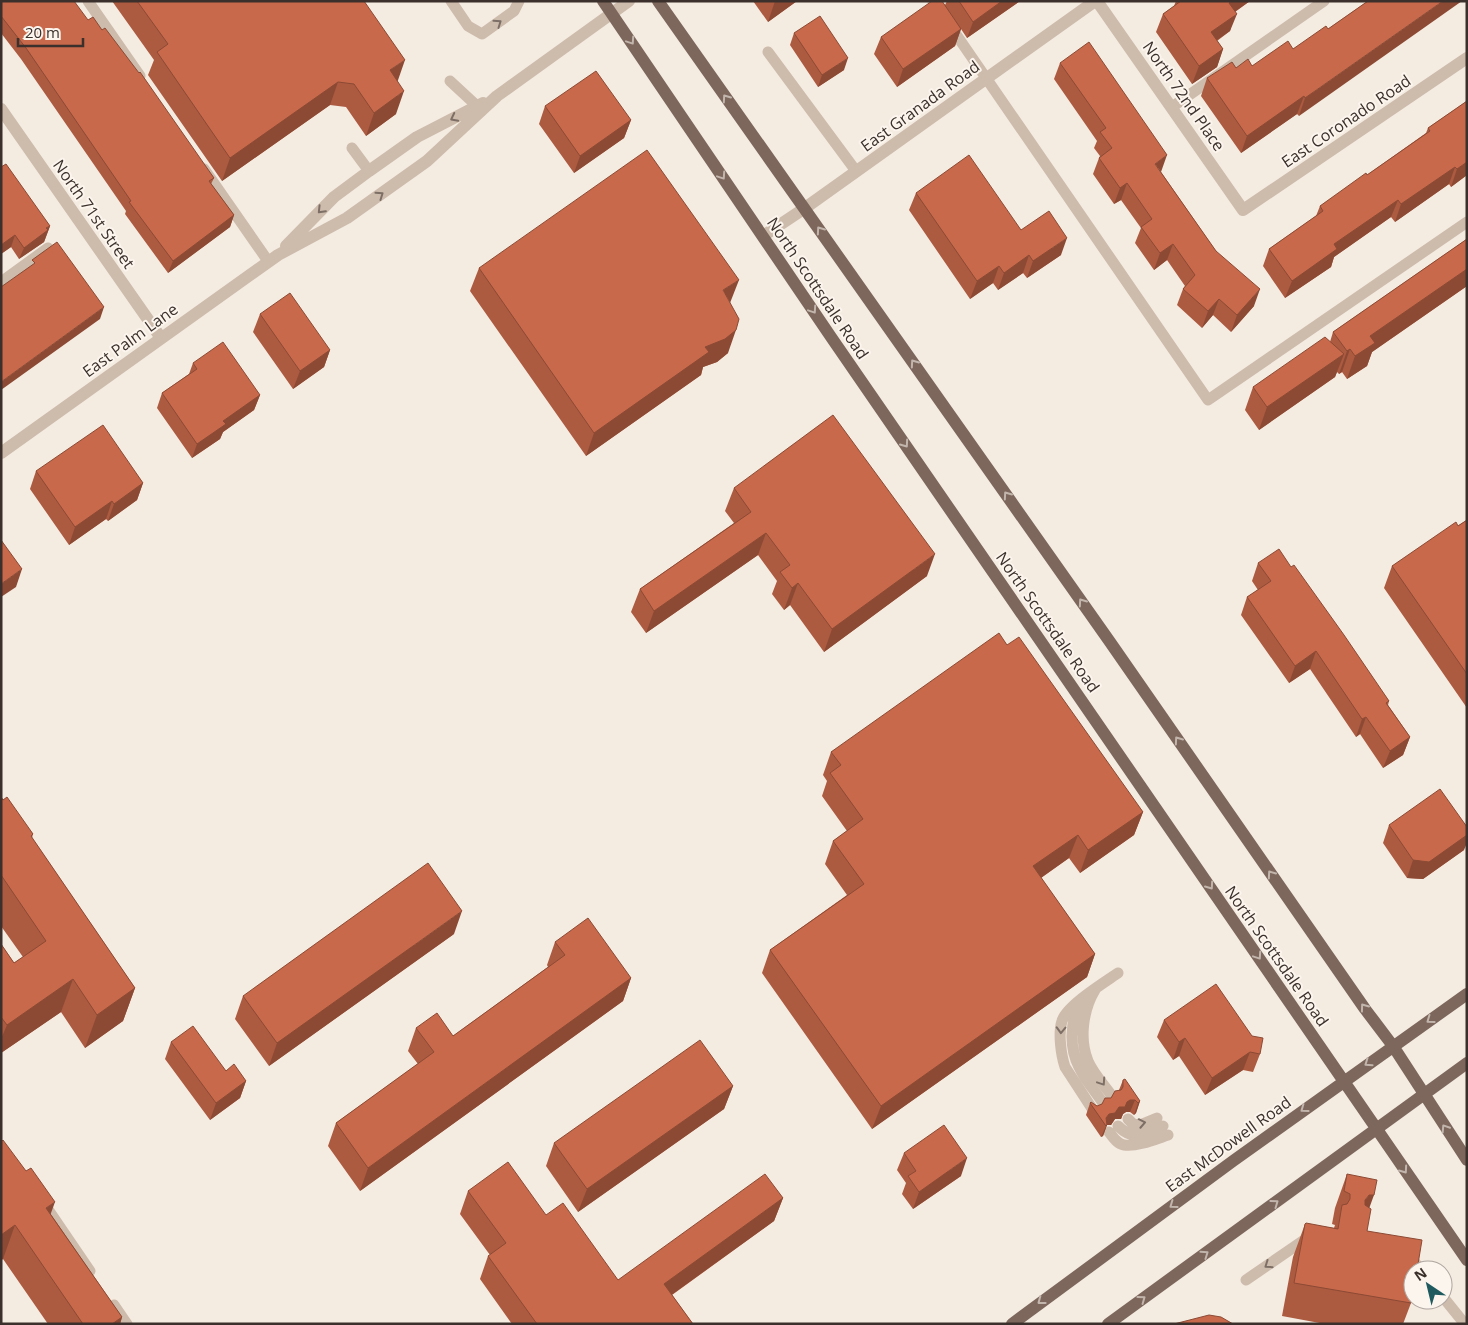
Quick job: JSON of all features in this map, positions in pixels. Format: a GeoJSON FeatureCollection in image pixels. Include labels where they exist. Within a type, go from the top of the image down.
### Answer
{"type":"FeatureCollection","features":[{"type":"Feature","properties":{"kind":"main road","name":"North Scottsdale Road"},"geometry":{"type":"LineString","coordinates":[[603,1],[762,236],[1467,1260]]}},
{"type":"Feature","properties":{"kind":"main road","name":"North Scottsdale Road"},"geometry":{"type":"LineString","coordinates":[[658,1],[1110,642],[1365,1009],[1393,1046],[1467,1160]]}},
{"type":"Feature","properties":{"kind":"main road","name":"East McDowell Road"},"geometry":{"type":"LineString","coordinates":[[1012,1324],[1076,1275],[1467,994]]}},
{"type":"Feature","properties":{"kind":"main road"},"geometry":{"type":"LineString","coordinates":[[1108,1324],[1467,1063]]}},
{"type":"Feature","properties":{"kind":"street","name":"East Palm Lane"},"geometry":{"type":"LineString","coordinates":[[1,453],[273,258],[347,218],[427,161],[479,109],[629,1]]}},
{"type":"Feature","properties":{"kind":"street","name":"East Granada Road"},"geometry":{"type":"LineString","coordinates":[[762,236],[805,208],[1096,1]]}},
{"type":"Feature","properties":{"kind":"street","name":"North 72nd Place"},"geometry":{"type":"LineString","coordinates":[[1096,1],[1243,210]]}},
{"type":"Feature","properties":{"kind":"street","name":"East Coronado Road"},"geometry":{"type":"LineString","coordinates":[[1243,210],[1467,58]]}},
{"type":"Feature","properties":{"kind":"street","name":"North 71st Street"},"geometry":{"type":"LineString","coordinates":[[1,109],[161,338]]}},
{"type":"Feature","properties":{"kind":"street","name":"East Palm Lane"},"geometry":{"type":"LineString","coordinates":[[273,258],[334,197],[368,171],[417,137],[479,109]]}},
{"type":"Feature","properties":{"kind":"lane"},"geometry":{"type":"LineString","coordinates":[[88,1],[149,89]]}},
{"type":"Feature","properties":{"kind":"lane"},"geometry":{"type":"LineString","coordinates":[[451,1],[468,26],[482,34],[514,11],[519,1]]}},
{"type":"Feature","properties":{"kind":"lane"},"geometry":{"type":"LineString","coordinates":[[934,1],[1208,400],[1467,222]]}},
{"type":"Feature","properties":{"kind":"lane"},"geometry":{"type":"LineString","coordinates":[[1172,107],[1324,1]]}},
{"type":"Feature","properties":{"kind":"lane"},"geometry":{"type":"LineString","coordinates":[[768,52],[856,171]]}},
{"type":"Feature","properties":{"kind":"lane"},"geometry":{"type":"LineString","coordinates":[[450,81],[479,109]]}},
{"type":"Feature","properties":{"kind":"lane"},"geometry":{"type":"LineString","coordinates":[[352,148],[368,171]]}},
{"type":"Feature","properties":{"kind":"lane"},"geometry":{"type":"LineString","coordinates":[[199,161],[273,258]]}},
{"type":"Feature","properties":{"kind":"lane"},"geometry":{"type":"LineString","coordinates":[[1,282],[48,248]]}},
{"type":"Feature","properties":{"kind":"lane"},"geometry":{"type":"LineString","coordinates":[[1093,1110],[1064,1067],[1060,1034],[1062,1019],[1081,999],[1118,973]]}},
{"type":"Feature","properties":{"kind":"lane"},"geometry":{"type":"LineString","coordinates":[[1081,999],[1074,1014],[1073,1049],[1079,1068],[1108,1100],[1088,1062],[1083,1041],[1085,1014],[1096,988]]}},
{"type":"Feature","properties":{"kind":"lane"},"geometry":{"type":"LineString","coordinates":[[1133,1124],[1163,1126],[1151,1141],[1124,1145],[1117,1141],[1118,1126],[1133,1124]]}},
{"type":"Feature","properties":{"kind":"lane"},"geometry":{"type":"LineString","coordinates":[[34,1190],[94,1277]]}},
{"type":"Feature","properties":{"kind":"lane"},"geometry":{"type":"LineString","coordinates":[[1246,1280],[1320,1230]]}},
{"type":"Feature","properties":{"kind":"lane"},"geometry":{"type":"LineString","coordinates":[[1404,1248],[1413,1260]]}},
{"type":"Feature","properties":{"kind":"lane"},"geometry":{"type":"LineString","coordinates":[[105,1292],[127,1324]]}},
{"type":"Feature","properties":{"kind":"lane"},"geometry":{"type":"LineString","coordinates":[[1453,1309],[1464,1323]]}},
{"type":"Feature","properties":{"kind":"building"},"geometry":{"type":"Polygon","coordinates":[[[1,1],[74,1],[88,20],[93,17],[102,30],[105,28],[140,72],[214,178],[209,181],[234,215],[173,261],[129,202],[131,201],[26,48],[1,16],[1,1]]]}},
{"type":"Feature","properties":{"kind":"building"},"geometry":{"type":"Polygon","coordinates":[[[137,1],[364,1],[405,60],[390,70],[404,91],[374,113],[354,84],[338,82],[230,158],[157,52],[168,44],[137,1]]]}},
{"type":"Feature","properties":{"kind":"building"},"geometry":{"type":"Polygon","coordinates":[[[932,1],[942,1],[961,29],[903,69],[881,37],[932,1]]]}},
{"type":"Feature","properties":{"kind":"building"},"geometry":{"type":"Polygon","coordinates":[[[959,1],[1002,1],[973,22],[959,1]]]}},
{"type":"Feature","properties":{"kind":"building"},"geometry":{"type":"Polygon","coordinates":[[[1181,1],[1232,1],[1229,3],[1237,14],[1211,32],[1223,49],[1199,66],[1163,14],[1181,1]]]}},
{"type":"Feature","properties":{"kind":"building"},"geometry":{"type":"Polygon","coordinates":[[[1368,1],[1443,1],[1305,98],[1304,96],[1247,136],[1207,78],[1232,62],[1236,68],[1248,59],[1252,66],[1288,41],[1293,49],[1326,26],[1328,29],[1368,1]]]}},
{"type":"Feature","properties":{"kind":"building"},"geometry":{"type":"Polygon","coordinates":[[[820,16],[848,58],[822,75],[794,33],[820,16]]]}},
{"type":"Feature","properties":{"kind":"building"},"geometry":{"type":"Polygon","coordinates":[[[1089,42],[1167,155],[1155,164],[1216,251],[1260,289],[1237,315],[1219,299],[1208,311],[1183,289],[1195,275],[1173,244],[1160,253],[1141,227],[1152,219],[1127,183],[1120,188],[1099,158],[1112,148],[1100,132],[1106,128],[1060,63],[1089,42]]]}},
{"type":"Feature","properties":{"kind":"building"},"geometry":{"type":"Polygon","coordinates":[[[596,71],[631,120],[580,156],[545,106],[596,71]]]}},
{"type":"Feature","properties":{"kind":"building"},"geometry":{"type":"Polygon","coordinates":[[[1467,101],[1467,162],[1457,169],[1455,167],[1401,204],[1398,200],[1334,244],[1337,249],[1292,281],[1269,249],[1323,211],[1320,206],[1430,131],[1428,128],[1467,101]]]}},
{"type":"Feature","properties":{"kind":"building"},"geometry":{"type":"Polygon","coordinates":[[[647,150],[739,280],[723,290],[739,319],[736,330],[725,339],[705,347],[709,352],[594,433],[479,268],[647,150]]]}},
{"type":"Feature","properties":{"kind":"building"},"geometry":{"type":"Polygon","coordinates":[[[969,155],[1021,230],[1049,211],[1067,238],[1033,261],[1029,255],[1004,273],[999,266],[977,281],[916,193],[969,155]]]}},
{"type":"Feature","properties":{"kind":"building"},"geometry":{"type":"Polygon","coordinates":[[[6,164],[50,226],[46,228],[48,230],[24,248],[15,235],[1,245],[1,167],[6,164]]]}},
{"type":"Feature","properties":{"kind":"building"},"geometry":{"type":"Polygon","coordinates":[[[1467,239],[1467,269],[1370,336],[1375,343],[1355,356],[1350,349],[1347,351],[1333,332],[1467,239]]]}},
{"type":"Feature","properties":{"kind":"building"},"geometry":{"type":"Polygon","coordinates":[[[57,242],[104,307],[1,382],[1,287],[35,263],[32,260],[57,242]]]}},
{"type":"Feature","properties":{"kind":"building"},"geometry":{"type":"Polygon","coordinates":[[[290,293],[330,350],[300,371],[260,314],[290,293]]]}},
{"type":"Feature","properties":{"kind":"building"},"geometry":{"type":"Polygon","coordinates":[[[1325,337],[1344,354],[1267,407],[1253,387],[1325,337]]]}},
{"type":"Feature","properties":{"kind":"building"},"geometry":{"type":"Polygon","coordinates":[[[223,342],[260,395],[223,421],[226,424],[197,444],[162,393],[197,369],[193,363],[223,342]]]}},
{"type":"Feature","properties":{"kind":"building"},"geometry":{"type":"Polygon","coordinates":[[[833,415],[935,554],[832,629],[798,583],[792,588],[780,572],[790,565],[766,533],[654,611],[640,589],[751,512],[734,488],[833,415]]]}},
{"type":"Feature","properties":{"kind":"building"},"geometry":{"type":"Polygon","coordinates":[[[103,425],[143,483],[114,504],[112,501],[75,527],[36,471],[103,425]]]}},
{"type":"Feature","properties":{"kind":"building"},"geometry":{"type":"Polygon","coordinates":[[[1467,520],[1467,674],[1392,566],[1456,522],[1458,526],[1467,520]]]}},
{"type":"Feature","properties":{"kind":"building"},"geometry":{"type":"Polygon","coordinates":[[[1,540],[22,569],[1,584],[1,540]]]}},
{"type":"Feature","properties":{"kind":"building"},"geometry":{"type":"Polygon","coordinates":[[[1279,549],[1291,567],[1294,565],[1344,635],[1389,701],[1386,703],[1410,737],[1390,751],[1366,717],[1362,719],[1316,651],[1295,666],[1247,597],[1271,581],[1258,563],[1279,549]]]}},
{"type":"Feature","properties":{"kind":"building"},"geometry":{"type":"Polygon","coordinates":[[[999,633],[1007,645],[1019,637],[1143,812],[1088,850],[1078,835],[1033,866],[1095,954],[881,1106],[770,950],[864,884],[833,841],[863,819],[830,773],[841,765],[831,752],[999,633]]]}},
{"type":"Feature","properties":{"kind":"building"},"geometry":{"type":"Polygon","coordinates":[[[1440,789],[1467,827],[1467,835],[1429,862],[1413,860],[1389,825],[1440,789]]]}},
{"type":"Feature","properties":{"kind":"building"},"geometry":{"type":"Polygon","coordinates":[[[1,797],[3,800],[7,797],[33,834],[31,836],[135,988],[97,1015],[73,979],[7,1025],[1,1017],[1,944],[14,963],[46,941],[1,875],[1,797]]]}},
{"type":"Feature","properties":{"kind":"building"},"geometry":{"type":"Polygon","coordinates":[[[428,863],[462,911],[277,1043],[243,996],[428,863]]]}},
{"type":"Feature","properties":{"kind":"building"},"geometry":{"type":"Polygon","coordinates":[[[588,918],[631,978],[368,1168],[336,1123],[434,1052],[416,1028],[437,1013],[453,1036],[565,955],[555,942],[588,918]]]}},
{"type":"Feature","properties":{"kind":"building"},"geometry":{"type":"Polygon","coordinates":[[[1216,984],[1252,1036],[1263,1038],[1260,1054],[1250,1052],[1212,1078],[1185,1038],[1179,1042],[1164,1020],[1216,984]]]}},
{"type":"Feature","properties":{"kind":"building"},"geometry":{"type":"Polygon","coordinates":[[[193,1026],[226,1071],[234,1064],[246,1081],[216,1103],[171,1042],[193,1026]]]}},
{"type":"Feature","properties":{"kind":"building"},"geometry":{"type":"Polygon","coordinates":[[[700,1040],[733,1086],[587,1189],[554,1143],[700,1040]]]}},
{"type":"Feature","properties":{"kind":"building"},"geometry":{"type":"Polygon","coordinates":[[[1125,1079],[1140,1101],[1138,1103],[1135,1100],[1130,1100],[1125,1107],[1119,1107],[1115,1113],[1109,1114],[1106,1118],[1106,1126],[1090,1103],[1097,1106],[1102,1104],[1105,1098],[1111,1098],[1115,1091],[1121,1090],[1123,1080],[1125,1079]]]}},
{"type":"Feature","properties":{"kind":"building"},"geometry":{"type":"Polygon","coordinates":[[[944,1125],[967,1158],[919,1192],[908,1176],[916,1171],[904,1153],[944,1125]]]}},
{"type":"Feature","properties":{"kind":"building"},"geometry":{"type":"Polygon","coordinates":[[[3,1140],[26,1171],[31,1168],[55,1202],[46,1208],[122,1317],[112,1324],[83,1324],[15,1225],[1,1235],[1,1142],[3,1140]]]}},
{"type":"Feature","properties":{"kind":"building"},"geometry":{"type":"Polygon","coordinates":[[[508,1162],[546,1215],[563,1203],[618,1280],[765,1174],[783,1198],[664,1284],[693,1324],[537,1324],[488,1256],[506,1243],[468,1191],[508,1162]]]}},
{"type":"Feature","properties":{"kind":"building"},"geometry":{"type":"Polygon","coordinates":[[[1347,1174],[1377,1180],[1374,1195],[1369,1195],[1365,1200],[1365,1205],[1371,1209],[1367,1231],[1422,1240],[1419,1260],[1403,1260],[1403,1302],[1294,1283],[1305,1224],[1338,1229],[1342,1205],[1347,1204],[1350,1199],[1350,1194],[1344,1191],[1347,1174]]]}},
{"type":"Feature","properties":{"kind":"building"},"geometry":{"type":"Polygon","coordinates":[[[1209,1315],[1221,1317],[1233,1324],[1174,1324],[1209,1315]]]}}]}
